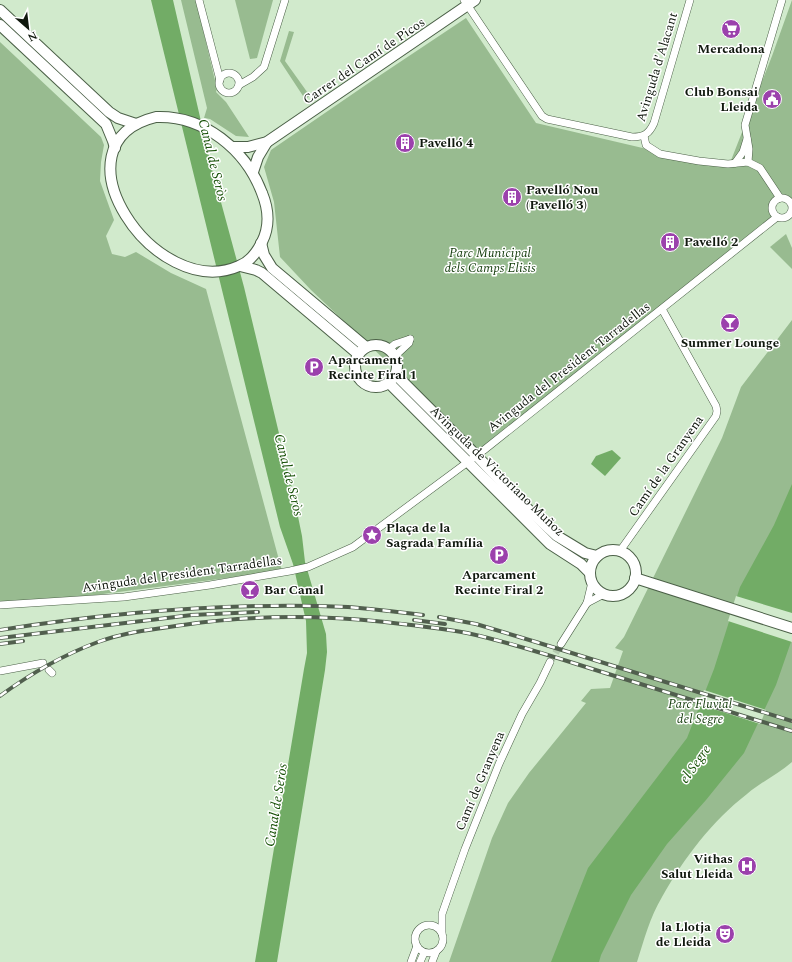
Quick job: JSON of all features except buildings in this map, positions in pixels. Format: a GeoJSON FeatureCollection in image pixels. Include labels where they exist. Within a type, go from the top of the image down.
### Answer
{"type":"FeatureCollection","features":[{"type":"Feature","properties":{"kind":"main road","name":"Carrer del Camí de Picos"},"geometry":{"type":"LineString","coordinates":[[267,142],[469,2]]}},
{"type":"Feature","properties":{"kind":"main road"},"geometry":{"type":"LineString","coordinates":[[0,10],[109,112],[118,118],[136,124]]}},
{"type":"Feature","properties":{"kind":"main road"},"geometry":{"type":"LineString","coordinates":[[0,25],[106,124],[115,148]]}},
{"type":"Feature","properties":{"kind":"main road"},"geometry":{"type":"LineString","coordinates":[[169,116],[212,132],[233,147],[253,172],[267,209],[268,228],[254,255],[240,266],[229,269],[206,271],[178,262],[160,252],[138,234],[129,221],[114,192],[110,169],[115,148],[122,136],[136,124],[156,117],[169,116]]}},
{"type":"Feature","properties":{"kind":"main road"},"geometry":{"type":"LineString","coordinates":[[233,147],[248,147],[267,142]]}},
{"type":"Feature","properties":{"kind":"main road"},"geometry":{"type":"LineString","coordinates":[[253,172],[258,157],[267,142]]}},
{"type":"Feature","properties":{"kind":"main road"},"geometry":{"type":"LineString","coordinates":[[261,244],[264,255],[272,268],[366,347]]}},
{"type":"Feature","properties":{"kind":"main road"},"geometry":{"type":"LineString","coordinates":[[240,266],[262,273],[358,354]]}},
{"type":"Feature","properties":{"kind":"main road"},"geometry":{"type":"LineString","coordinates":[[373,344],[381,344],[392,353],[398,362],[396,374],[389,383],[377,387],[371,386],[361,381],[358,377],[355,366],[358,354],[366,347],[373,344]]}},
{"type":"Feature","properties":{"kind":"main road","name":"Avinguda de Victoriano Muñoz"},"geometry":{"type":"LineString","coordinates":[[396,374],[518,500],[557,536],[585,553],[597,556]]}},
{"type":"Feature","properties":{"kind":"main road","name":"Avinguda de Victoriano Muñoz"},"geometry":{"type":"LineString","coordinates":[[389,383],[550,544],[581,564],[591,577]]}},
{"type":"Feature","properties":{"kind":"main road"},"geometry":{"type":"LineString","coordinates":[[607,550],[620,551],[628,556],[634,564],[636,572],[635,578],[632,585],[627,590],[618,595],[604,594],[598,590],[591,577],[591,564],[597,556],[607,550]]}},
{"type":"Feature","properties":{"kind":"main road"},"geometry":{"type":"LineString","coordinates":[[635,578],[792,628]]}},
{"type":"Feature","properties":{"kind":"street"},"geometry":{"type":"LineString","coordinates":[[199,0],[220,80],[220,86],[227,93],[233,92],[239,85],[254,77],[264,67],[285,0]]}},
{"type":"Feature","properties":{"kind":"street","name":"Avinguda d'Alacant"},"geometry":{"type":"LineString","coordinates":[[643,136],[651,128],[656,116],[690,0]]}},
{"type":"Feature","properties":{"kind":"street"},"geometry":{"type":"LineString","coordinates":[[748,162],[749,149],[745,125],[782,0]]}},
{"type":"Feature","properties":{"kind":"street"},"geometry":{"type":"LineString","coordinates":[[469,2],[542,116],[547,119],[625,136],[643,136],[646,145],[660,154],[699,161],[728,164],[748,162],[760,168],[780,198]]}},
{"type":"Feature","properties":{"kind":"street"},"geometry":{"type":"LineString","coordinates":[[220,80],[227,73],[234,74],[238,79],[239,85]]}},
{"type":"Feature","properties":{"kind":"street"},"geometry":{"type":"LineString","coordinates":[[735,163],[743,152],[747,138]]}},
{"type":"Feature","properties":{"kind":"street"},"geometry":{"type":"LineString","coordinates":[[780,198],[789,201],[791,204],[792,211],[786,218],[777,217],[772,212],[774,201],[780,198]]}},
{"type":"Feature","properties":{"kind":"street","name":"Avinguda del President Tarradellas"},"geometry":{"type":"LineString","coordinates":[[0,605],[124,597],[290,572],[308,567],[353,547],[477,456],[777,217]]}},
{"type":"Feature","properties":{"kind":"street","name":"Camí de la Granyena"},"geometry":{"type":"LineString","coordinates":[[620,551],[716,416],[717,411],[716,406],[662,309]]}},
{"type":"Feature","properties":{"kind":"street"},"geometry":{"type":"LineString","coordinates":[[561,644],[587,603],[591,577]]}},
{"type":"Feature","properties":{"kind":"street"},"geometry":{"type":"LineString","coordinates":[[587,603],[604,594]]}},
{"type":"Feature","properties":{"kind":"street","name":"Camí de Granyena"},"geometry":{"type":"LineString","coordinates":[[442,933],[442,914],[465,849],[499,764],[522,714],[550,662]]}},
{"type":"Feature","properties":{"kind":"street"},"geometry":{"type":"LineString","coordinates":[[0,671],[43,663]]}},
{"type":"Feature","properties":{"kind":"street"},"geometry":{"type":"LineString","coordinates":[[436,952],[424,953],[417,946],[415,938],[418,931],[429,925],[442,914]]}},
{"type":"Feature","properties":{"kind":"street"},"geometry":{"type":"LineString","coordinates":[[429,925],[436,927],[442,933],[443,941],[442,946],[436,952],[432,962]]}},
{"type":"Feature","properties":{"kind":"street"},"geometry":{"type":"LineString","coordinates":[[411,962],[417,946]]}},
{"type":"Feature","properties":{"kind":"street"},"geometry":{"type":"LineString","coordinates":[[420,962],[424,953]]}},
{"type":"Feature","properties":{"kind":"green space"},"geometry":{"type":"Polygon","coordinates":[[[181,0],[196,0],[217,89],[216,92],[226,102],[249,137],[236,136],[210,119],[204,118],[207,108],[181,0]]]}},
{"type":"Feature","properties":{"kind":"green space"},"geometry":{"type":"Polygon","coordinates":[[[235,0],[273,0],[257,58],[250,59],[235,0]]]}},
{"type":"Feature","properties":{"kind":"green space","name":"Parc Municipal dels Camps Elisis"},"geometry":{"type":"Polygon","coordinates":[[[792,0],[792,207],[789,201],[782,198],[776,200],[772,207],[774,215],[477,456],[385,360],[311,290],[280,257],[274,202],[264,167],[271,150],[466,18],[536,123],[728,168],[772,56],[792,0]]]}},
{"type":"Feature","properties":{"kind":"green space"},"geometry":{"type":"Polygon","coordinates":[[[289,31],[294,32],[285,61],[310,96],[305,99],[280,61],[289,31]]]}},
{"type":"Feature","properties":{"kind":"green space"},"geometry":{"type":"Polygon","coordinates":[[[0,42],[101,137],[104,145],[100,181],[114,220],[106,236],[112,254],[125,257],[136,252],[171,273],[206,289],[282,571],[72,598],[0,603],[0,42]]]}},
{"type":"Feature","properties":{"kind":"green space"},"geometry":{"type":"Polygon","coordinates":[[[786,234],[792,248],[792,269],[770,247],[786,234]]]}},
{"type":"Feature","properties":{"kind":"green space","name":"Parc Fluvial del Segre"},"geometry":{"type":"Polygon","coordinates":[[[792,320],[792,762],[752,790],[734,805],[722,816],[689,854],[654,912],[637,962],[449,962],[492,838],[508,803],[529,773],[586,703],[581,701],[591,689],[610,688],[623,651],[615,648],[624,637],[722,438],[741,387],[792,320]]]}},
{"type":"Feature","properties":{"kind":"water"},"geometry":{"type":"Polygon","coordinates":[[[151,0],[173,0],[212,169],[244,287],[293,492],[302,536],[305,562],[326,634],[327,652],[325,670],[277,962],[255,962],[307,653],[306,621],[293,564],[280,527],[151,0]]]}},
{"type":"Feature","properties":{"kind":"water"},"geometry":{"type":"Polygon","coordinates":[[[612,450],[621,458],[605,476],[591,464],[596,456],[612,450]]]}},
{"type":"Feature","properties":{"kind":"water","name":"el Segre"},"geometry":{"type":"Polygon","coordinates":[[[792,484],[792,639],[776,685],[744,753],[706,800],[667,844],[631,895],[601,955],[599,962],[551,962],[588,868],[687,738],[714,669],[740,587],[774,525],[792,484]]]}},
{"type":"Feature","properties":{"kind":"pier"},"geometry":{"type":"Polygon","coordinates":[[[736,596],[792,613],[792,642],[728,621],[736,596]]]}},
{"type":"Feature","properties":{"kind":"pier"},"geometry":{"type":"Polygon","coordinates":[[[704,690],[766,710],[760,724],[698,704],[704,690]]]}},
{"type":"Feature","properties":{"kind":"tunnel"},"geometry":{"type":"LineString","coordinates":[[550,662],[561,644]]}},
{"type":"Feature","properties":{"kind":"railway"},"geometry":{"type":"LineString","coordinates":[[0,630],[130,613],[217,607],[348,607],[423,615]]}},
{"type":"Feature","properties":{"kind":"railway"},"geometry":{"type":"LineString","coordinates":[[0,638],[192,615],[258,612]]}},
{"type":"Feature","properties":{"kind":"railway"},"geometry":{"type":"LineString","coordinates":[[0,696],[35,673],[85,647],[140,631],[233,619],[284,617],[334,618],[426,627],[467,633],[501,641],[792,731]]}},
{"type":"Feature","properties":{"kind":"railway"},"geometry":{"type":"LineString","coordinates":[[439,617],[476,624],[792,721]]}},
{"type":"Feature","properties":{"kind":"railway"},"geometry":{"type":"LineString","coordinates":[[414,620],[445,624]]}},
{"type":"Feature","properties":{"kind":"railway"},"geometry":{"type":"LineString","coordinates":[[0,644],[23,641]]}},
{"type":"Feature","properties":{"kind":"place","name":"Mercadona"},"geometry":{"type":"Point","coordinates":[731,29]}},
{"type":"Feature","properties":{"kind":"place","name":"Club Bonsai Lleida"},"geometry":{"type":"Point","coordinates":[772,99]}},
{"type":"Feature","properties":{"kind":"place","name":"Pavelló 4"},"geometry":{"type":"Point","coordinates":[405,143]}},
{"type":"Feature","properties":{"kind":"place","name":"Pavelló Nou (Pavelló 3)"},"geometry":{"type":"Point","coordinates":[512,197]}},
{"type":"Feature","properties":{"kind":"place","name":"Pavelló 2"},"geometry":{"type":"Point","coordinates":[670,242]}},
{"type":"Feature","properties":{"kind":"place","name":"Summer Lounge"},"geometry":{"type":"Point","coordinates":[730,323]}},
{"type":"Feature","properties":{"kind":"place","name":"Aparcament Recinte Firal 1"},"geometry":{"type":"Point","coordinates":[314,367]}},
{"type":"Feature","properties":{"kind":"place","name":"Plaça de la Sagrada Família"},"geometry":{"type":"Point","coordinates":[372,535]}},
{"type":"Feature","properties":{"kind":"place","name":"Aparcament Recinte Firal 2"},"geometry":{"type":"Point","coordinates":[499,555]}},
{"type":"Feature","properties":{"kind":"place","name":"Bar Canal"},"geometry":{"type":"Point","coordinates":[250,590]}},
{"type":"Feature","properties":{"kind":"place","name":"Vithas Salut Lleida"},"geometry":{"type":"Point","coordinates":[747,866]}},
{"type":"Feature","properties":{"kind":"place","name":"la Llotja de Lleida"},"geometry":{"type":"Point","coordinates":[725,934]}},
{"type":"Feature","properties":{"kind":"water label","name":"Canal de Seròs"},"geometry":{"type":"Point","coordinates":[213,160]}},
{"type":"Feature","properties":{"kind":"water label","name":"Canal de Seròs"},"geometry":{"type":"Point","coordinates":[289,475]}},
{"type":"Feature","properties":{"kind":"water label","name":"Canal de Seròs"},"geometry":{"type":"Point","coordinates":[276,805]}}]}
